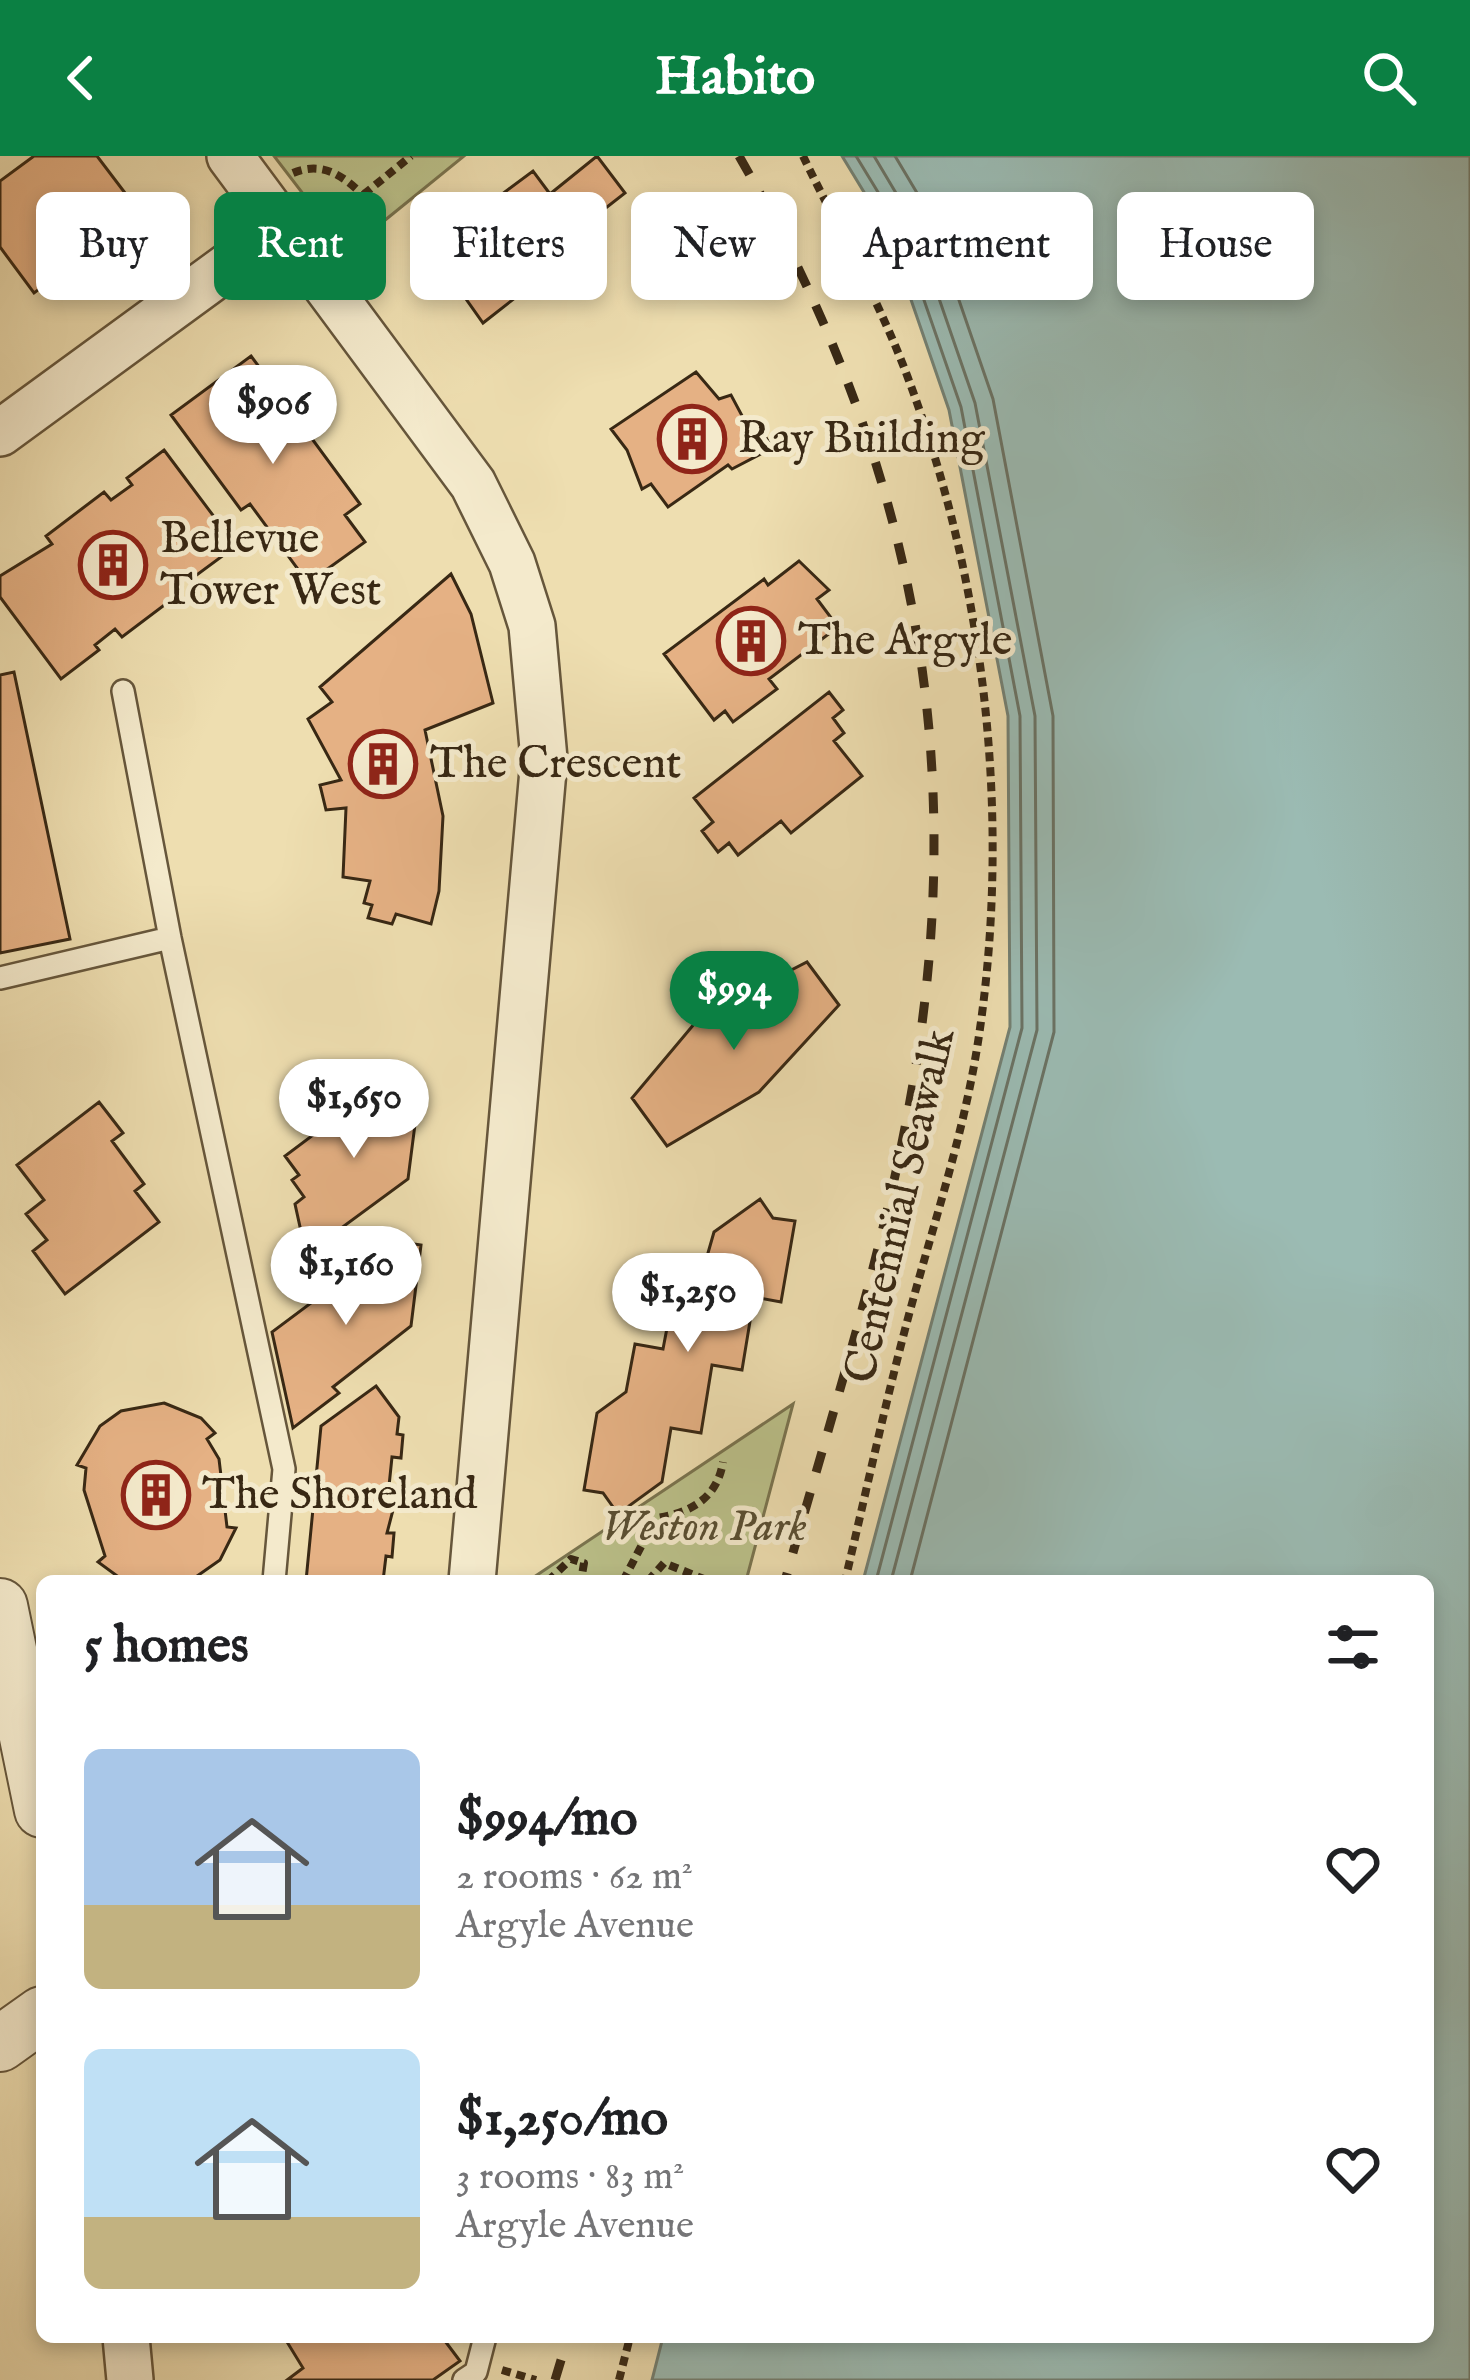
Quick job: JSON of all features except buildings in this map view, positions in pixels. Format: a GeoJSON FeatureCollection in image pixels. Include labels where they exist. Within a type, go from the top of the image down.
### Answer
{"type":"FeatureCollection","features":[{"type":"Feature","properties":{"kind":"street"},"geometry":{"type":"LineString","coordinates":[[230,156],[256,192]]}},
{"type":"Feature","properties":{"kind":"street"},"geometry":{"type":"LineString","coordinates":[[0,433],[214,277]]}},
{"type":"Feature","properties":{"kind":"street"},"geometry":{"type":"LineString","coordinates":[[336,300],[473,484],[512,563],[532,626],[544,758],[473,1575]]}},
{"type":"Feature","properties":{"kind":"street"},"geometry":{"type":"LineString","coordinates":[[0,1606],[36,1781]]}},
{"type":"Feature","properties":{"kind":"street"},"geometry":{"type":"LineString","coordinates":[[0,2044],[36,2018]]}},
{"type":"Feature","properties":{"kind":"street"},"geometry":{"type":"LineString","coordinates":[[127,2343],[130,2380]]}},
{"type":"Feature","properties":{"kind":"lane"},"geometry":{"type":"LineString","coordinates":[[123,692],[170,938],[284,1468],[275,1575]]}},
{"type":"Feature","properties":{"kind":"lane"},"geometry":{"type":"LineString","coordinates":[[0,978],[170,938]]}},
{"type":"Feature","properties":{"kind":"lane"},"geometry":{"type":"LineString","coordinates":[[464,2380],[476,2372],[483,2343]]}},
{"type":"Feature","properties":{"kind":"path"},"geometry":{"type":"LineString","coordinates":[[368,192],[411,156]]}},
{"type":"Feature","properties":{"kind":"path","name":"Centennial Seawalk"},"geometry":{"type":"LineString","coordinates":[[803,156],[908,376],[948,509],[976,634],[989,755],[990,923],[978,1042],[952,1170],[915,1292],[846,1575]]}},
{"type":"Feature","properties":{"kind":"path"},"geometry":{"type":"LineString","coordinates":[[293,173],[323,169],[342,176],[361,192]]}},
{"type":"Feature","properties":{"kind":"path"},"geometry":{"type":"LineString","coordinates":[[626,1575],[656,1518],[691,1513],[710,1492],[723,1462]]}},
{"type":"Feature","properties":{"kind":"path"},"geometry":{"type":"LineString","coordinates":[[554,1575],[571,1559],[584,1563],[581,1575]]}},
{"type":"Feature","properties":{"kind":"path"},"geometry":{"type":"LineString","coordinates":[[653,1575],[664,1563],[694,1575]]}},
{"type":"Feature","properties":{"kind":"path"},"geometry":{"type":"LineString","coordinates":[[619,2380],[628,2343]]}},
{"type":"Feature","properties":{"kind":"green space"},"geometry":{"type":"Polygon","coordinates":[[[274,156],[464,156],[420,192],[410,192],[410,200],[386,219],[386,192],[302,192],[274,156]]]}},
{"type":"Feature","properties":{"kind":"green space","name":"Weston Park"},"geometry":{"type":"Polygon","coordinates":[[[793,1404],[748,1575],[537,1575],[793,1404]]]}},
{"type":"Feature","properties":{"kind":"water"},"geometry":{"type":"Polygon","coordinates":[[[842,156],[1470,156],[1470,2380],[652,2380],[661,2343],[1434,2343],[1434,1575],[865,1575],[1010,1027],[1008,716],[949,410],[911,300],[1093,300],[1093,192],[864,192],[842,156]]]}},
{"type":"Feature","properties":{"kind":"railway"},"geometry":{"type":"LineString","coordinates":[[739,156],[838,357],[874,459],[902,562],[922,667],[932,775],[933,886],[915,1073],[867,1293],[787,1575]]}},
{"type":"Feature","properties":{"kind":"railway"},"geometry":{"type":"LineString","coordinates":[[555,2380],[566,2343]]}},
{"type":"Feature","properties":{"kind":"place","name":"Ray Building"},"geometry":{"type":"Point","coordinates":[692,439]}},
{"type":"Feature","properties":{"kind":"place","name":"Bellevue Tower West"},"geometry":{"type":"Point","coordinates":[113,565]}},
{"type":"Feature","properties":{"kind":"place","name":"The Argyle"},"geometry":{"type":"Point","coordinates":[751,641]}},
{"type":"Feature","properties":{"kind":"place","name":"The Crescent"},"geometry":{"type":"Point","coordinates":[383,764]}},
{"type":"Feature","properties":{"kind":"place","name":"The Shoreland"},"geometry":{"type":"Point","coordinates":[156,1495]}}]}
